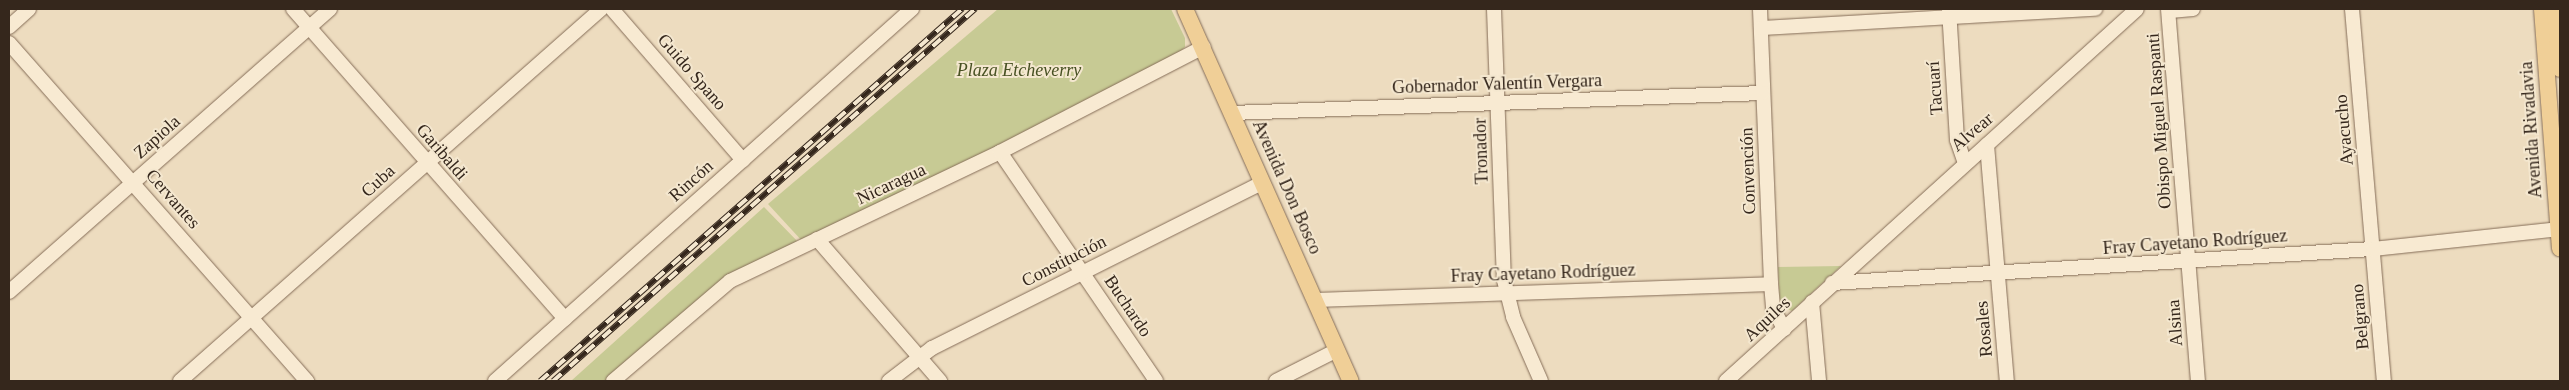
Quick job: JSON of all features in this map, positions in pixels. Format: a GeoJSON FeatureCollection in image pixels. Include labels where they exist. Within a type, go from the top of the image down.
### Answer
{"type":"FeatureCollection","features":[{"type":"Feature","properties":{"kind":"main road","name":"Avenida Don Bosco"},"geometry":{"type":"LineString","coordinates":[[1185,9],[1351,381]]}},
{"type":"Feature","properties":{"kind":"main road","name":"Avenida Rivadavia"},"geometry":{"type":"LineString","coordinates":[[2542,9],[2560,248]]}},
{"type":"Feature","properties":{"kind":"main road","name":"Avenida Rivadavia"},"geometry":{"type":"LineString","coordinates":[[2555,9],[2560,69]]}},
{"type":"Feature","properties":{"kind":"street"},"geometry":{"type":"LineString","coordinates":[[9,27],[29,9]]}},
{"type":"Feature","properties":{"kind":"street","name":"Garibaldi"},"geometry":{"type":"LineString","coordinates":[[293,9],[426,163],[565,319]]}},
{"type":"Feature","properties":{"kind":"street","name":"Zapiola"},"geometry":{"type":"LineString","coordinates":[[9,292],[330,9]]}},
{"type":"Feature","properties":{"kind":"street","name":"Cuba"},"geometry":{"type":"LineString","coordinates":[[180,381],[601,9]]}},
{"type":"Feature","properties":{"kind":"street","name":"Guido Spano"},"geometry":{"type":"LineString","coordinates":[[612,9],[743,160]]}},
{"type":"Feature","properties":{"kind":"street","name":"Tronador"},"geometry":{"type":"LineString","coordinates":[[1494,9],[1506,292],[1513,317],[1541,381]]}},
{"type":"Feature","properties":{"kind":"street","name":"Convención"},"geometry":{"type":"LineString","coordinates":[[1760,9],[1771,284],[1773,308],[1784,329]]}},
{"type":"Feature","properties":{"kind":"street"},"geometry":{"type":"LineString","coordinates":[[1761,28],[1949,12],[2095,9]]}},
{"type":"Feature","properties":{"kind":"street","name":"Alvear"},"geometry":{"type":"LineString","coordinates":[[1832,283],[2137,9]]}},
{"type":"Feature","properties":{"kind":"street"},"geometry":{"type":"LineString","coordinates":[[2169,10],[2193,9]]}},
{"type":"Feature","properties":{"kind":"street","name":"Ayacucho"},"geometry":{"type":"LineString","coordinates":[[2352,9],[2373,249]]}},
{"type":"Feature","properties":{"kind":"street","name":"Rincón"},"geometry":{"type":"LineString","coordinates":[[495,381],[908,10]]}},
{"type":"Feature","properties":{"kind":"street","name":"Obispo Miguel Raspanti"},"geometry":{"type":"LineString","coordinates":[[2169,10],[2189,262]]}},
{"type":"Feature","properties":{"kind":"street","name":"Tacuarí"},"geometry":{"type":"LineString","coordinates":[[1949,12],[1957,140],[1965,163]]}},
{"type":"Feature","properties":{"kind":"street","name":"Cervantes"},"geometry":{"type":"LineString","coordinates":[[9,42],[307,381]]}},
{"type":"Feature","properties":{"kind":"street","name":"Nicaragua"},"geometry":{"type":"LineString","coordinates":[[618,380],[730,281],[1000,152],[1203,47]]}},
{"type":"Feature","properties":{"kind":"street","name":"Gobernador Valentín Vergara"},"geometry":{"type":"LineString","coordinates":[[1232,113],[1763,93]]}},
{"type":"Feature","properties":{"kind":"street"},"geometry":{"type":"LineString","coordinates":[[1987,144],[1999,273]]}},
{"type":"Feature","properties":{"kind":"street","name":"Buchardo"},"geometry":{"type":"LineString","coordinates":[[1000,152],[1156,381]]}},
{"type":"Feature","properties":{"kind":"street","name":"Constitución"},"geometry":{"type":"LineString","coordinates":[[889,381],[918,355],[1262,183]]}},
{"type":"Feature","properties":{"kind":"street","name":"Fray Cayetano Rodríguez"},"geometry":{"type":"LineString","coordinates":[[1832,283],[2373,249],[2559,229]]}},
{"type":"Feature","properties":{"kind":"street"},"geometry":{"type":"LineString","coordinates":[[817,240],[940,381]]}},
{"type":"Feature","properties":{"kind":"street","name":"Belgrano"},"geometry":{"type":"LineString","coordinates":[[2373,249],[2384,381]]}},
{"type":"Feature","properties":{"kind":"street","name":"Alsina"},"geometry":{"type":"LineString","coordinates":[[2189,262],[2198,381]]}},
{"type":"Feature","properties":{"kind":"street","name":"Rosales"},"geometry":{"type":"LineString","coordinates":[[1999,273],[2007,381]]}},
{"type":"Feature","properties":{"kind":"street","name":"Aquiles"},"geometry":{"type":"LineString","coordinates":[[1726,381],[1832,283]]}},
{"type":"Feature","properties":{"kind":"street","name":"Fray Cayetano Rodríguez"},"geometry":{"type":"LineString","coordinates":[[1316,300],[1771,284]]}},
{"type":"Feature","properties":{"kind":"street"},"geometry":{"type":"LineString","coordinates":[[1812,302],[1819,381]]}},
{"type":"Feature","properties":{"kind":"street"},"geometry":{"type":"LineString","coordinates":[[1276,381],[1337,350]]}},
{"type":"Feature","properties":{"kind":"green space","name":"Plaza Etcheverry"},"geometry":{"type":"Polygon","coordinates":[[[998,9],[1171,9],[1185,38],[1185,47],[1179,53],[983,156],[803,242],[768,204],[998,9]]]}},
{"type":"Feature","properties":{"kind":"green space"},"geometry":{"type":"Polygon","coordinates":[[[764,207],[800,244],[722,281],[610,381],[571,381],[764,207]]]}},
{"type":"Feature","properties":{"kind":"green space"},"geometry":{"type":"Polygon","coordinates":[[[1841,266],[1792,311],[1780,306],[1778,267],[1841,266]]]}},
{"type":"Feature","properties":{"kind":"railway"},"geometry":{"type":"LineString","coordinates":[[540,381],[962,9]]}},
{"type":"Feature","properties":{"kind":"railway"},"geometry":{"type":"LineString","coordinates":[[553,381],[975,9]]}}]}
